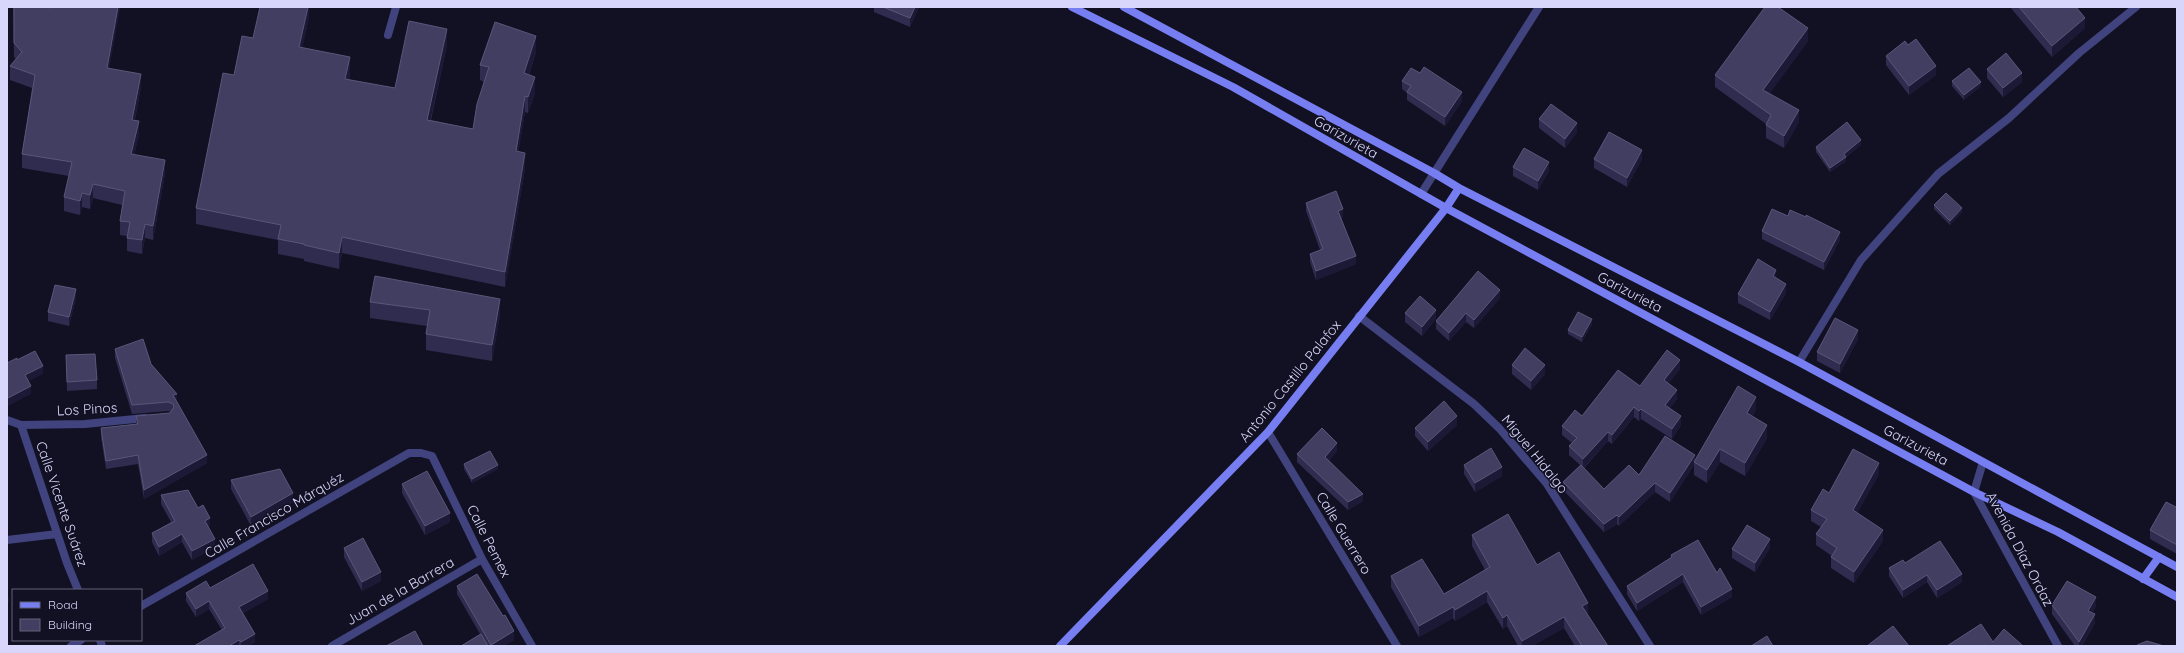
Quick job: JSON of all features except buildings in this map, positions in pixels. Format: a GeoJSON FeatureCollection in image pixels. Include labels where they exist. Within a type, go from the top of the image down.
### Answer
{"type":"FeatureCollection","features":[{"type":"Feature","properties":{"kind":"main road","name":"Garizurieta"},"geometry":{"type":"LineString","coordinates":[[1072,7],[1233,87],[1446,208],[1974,492],[2058,532],[2177,598]]}},
{"type":"Feature","properties":{"kind":"main road","name":"Garizurieta"},"geometry":{"type":"LineString","coordinates":[[1124,7],[1434,173],[1458,188],[1798,362],[2177,567]]}},
{"type":"Feature","properties":{"kind":"main road","name":"Antonio Castillo Palafox"},"geometry":{"type":"LineString","coordinates":[[1060,646],[1268,432],[1446,208],[1458,188]]}},
{"type":"Feature","properties":{"kind":"main road"},"geometry":{"type":"LineString","coordinates":[[2143,579],[2159,557]]}},
{"type":"Feature","properties":{"kind":"street"},"geometry":{"type":"LineString","coordinates":[[388,35],[396,7]]}},
{"type":"Feature","properties":{"kind":"street"},"geometry":{"type":"LineString","coordinates":[[1421,194],[1539,7]]}},
{"type":"Feature","properties":{"kind":"street"},"geometry":{"type":"LineString","coordinates":[[1798,362],[1861,260],[1938,174],[2009,118],[2079,53],[2136,7]]}},
{"type":"Feature","properties":{"kind":"street","name":"Miguel Hidalgo"},"geometry":{"type":"LineString","coordinates":[[1359,316],[1474,404],[1499,428],[1547,484],[1650,646]]}},
{"type":"Feature","properties":{"kind":"street","name":"Los Pinos"},"geometry":{"type":"LineString","coordinates":[[7,420],[22,425],[85,424],[154,417]]}},
{"type":"Feature","properties":{"kind":"street","name":"Calle Vicente Suárez"},"geometry":{"type":"LineString","coordinates":[[22,425],[57,534],[78,589]]}},
{"type":"Feature","properties":{"kind":"street","name":"Calle Guerrero"},"geometry":{"type":"LineString","coordinates":[[1268,432],[1398,646]]}},
{"type":"Feature","properties":{"kind":"street","name":"Calle Francisco Márquéz"},"geometry":{"type":"LineString","coordinates":[[142,605],[409,453],[420,453]]}},
{"type":"Feature","properties":{"kind":"street","name":"Calle Pemex"},"geometry":{"type":"LineString","coordinates":[[420,453],[432,456],[482,558],[532,646]]}},
{"type":"Feature","properties":{"kind":"street","name":"Avenida Díaz Ordaz"},"geometry":{"type":"LineString","coordinates":[[1983,462],[1974,492],[2058,646]]}},
{"type":"Feature","properties":{"kind":"street"},"geometry":{"type":"LineString","coordinates":[[7,540],[57,534]]}},
{"type":"Feature","properties":{"kind":"street","name":"Juan de la Barrera"},"geometry":{"type":"LineString","coordinates":[[332,646],[482,558]]}}]}
